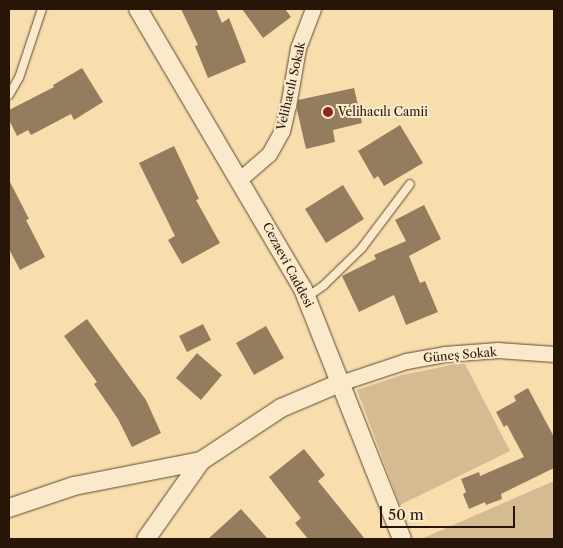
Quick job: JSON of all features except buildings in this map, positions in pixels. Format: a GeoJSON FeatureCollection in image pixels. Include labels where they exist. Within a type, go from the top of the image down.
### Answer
{"type":"FeatureCollection","features":[{"type":"Feature","properties":{"kind":"street","name":"Cezaevi Caddesi"},"geometry":{"type":"LineString","coordinates":[[138,9],[192,103],[240,179],[306,296],[399,538]]}},
{"type":"Feature","properties":{"kind":"street","name":"Velihacılı Sokak"},"geometry":{"type":"LineString","coordinates":[[240,179],[269,154],[282,131],[298,48],[313,9]]}},
{"type":"Feature","properties":{"kind":"street","name":"Güneş Sokak"},"geometry":{"type":"LineString","coordinates":[[340,383],[406,361],[444,354],[498,350],[554,354]]}},
{"type":"Feature","properties":{"kind":"street"},"geometry":{"type":"LineString","coordinates":[[146,539],[201,461],[281,408],[340,383]]}},
{"type":"Feature","properties":{"kind":"street"},"geometry":{"type":"LineString","coordinates":[[9,508],[74,486],[201,461]]}},
{"type":"Feature","properties":{"kind":"lane"},"geometry":{"type":"LineString","coordinates":[[9,95],[19,78],[42,9]]}},
{"type":"Feature","properties":{"kind":"lane"},"geometry":{"type":"LineString","coordinates":[[306,296],[324,285],[361,249],[410,184]]}},
{"type":"Feature","properties":{"kind":"shaded area"},"geometry":{"type":"Polygon","coordinates":[[[456,364],[465,364],[510,451],[400,505],[357,390],[402,375],[456,364]]]}},
{"type":"Feature","properties":{"kind":"shaded area"},"geometry":{"type":"Polygon","coordinates":[[[554,481],[554,539],[421,539],[467,519],[554,481]]]}},
{"type":"Feature","properties":{"kind":"place","name":"Velihacılı Camii"},"geometry":{"type":"Point","coordinates":[328,112]}}]}
